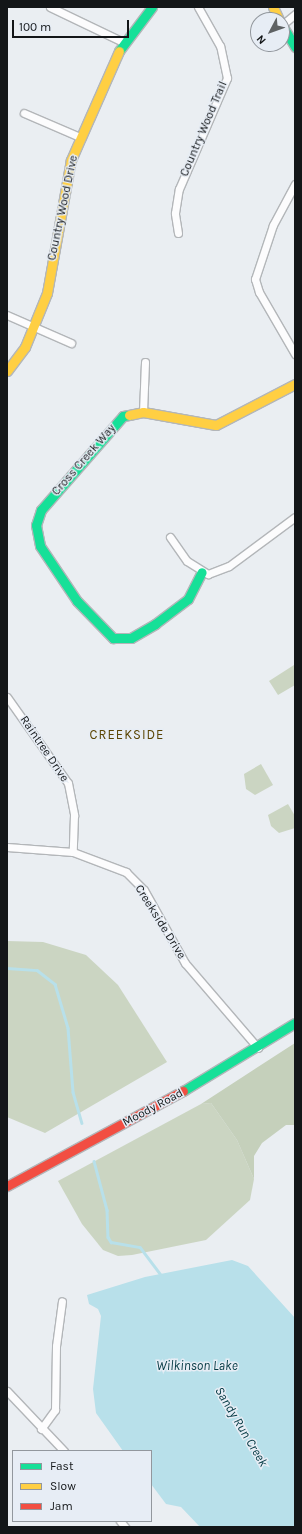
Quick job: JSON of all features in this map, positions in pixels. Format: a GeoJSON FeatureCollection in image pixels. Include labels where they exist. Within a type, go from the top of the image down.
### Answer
{"type":"FeatureCollection","features":[{"type":"Feature","properties":{"kind":"street"},"geometry":{"type":"LineString","coordinates":[[50,7],[123,42]]}},
{"type":"Feature","properties":{"kind":"street","name":"Country Wood Drive"},"geometry":{"type":"LineString","coordinates":[[7,372],[34,330],[47,294],[70,166],[80,137],[123,42],[152,7]]}},
{"type":"Feature","properties":{"kind":"street","name":"Country Wood Trail"},"geometry":{"type":"LineString","coordinates":[[178,233],[175,213],[179,189],[227,78],[220,46],[198,7]]}},
{"type":"Feature","properties":{"kind":"street"},"geometry":{"type":"LineString","coordinates":[[24,113],[80,137]]}},
{"type":"Feature","properties":{"kind":"street"},"geometry":{"type":"LineString","coordinates":[[294,189],[273,225],[256,279],[259,292],[295,354]]}},
{"type":"Feature","properties":{"kind":"street"},"geometry":{"type":"LineString","coordinates":[[7,315],[34,330],[71,343]]}},
{"type":"Feature","properties":{"kind":"street"},"geometry":{"type":"LineString","coordinates":[[143,412],[146,362]]}},
{"type":"Feature","properties":{"kind":"street","name":"Cross Creek Way"},"geometry":{"type":"LineString","coordinates":[[202,572],[188,599],[155,624],[124,639],[113,638],[95,622],[64,582],[39,541],[36,525],[41,510],[116,422],[130,413],[143,412],[216,425],[295,384]]}},
{"type":"Feature","properties":{"kind":"street"},"geometry":{"type":"LineString","coordinates":[[170,537],[186,561],[202,572],[217,572],[229,566],[295,517]]}},
{"type":"Feature","properties":{"kind":"street","name":"Raintree Drive"},"geometry":{"type":"LineString","coordinates":[[7,697],[68,783],[74,815],[73,852]]}},
{"type":"Feature","properties":{"kind":"street","name":"Creekside Drive"},"geometry":{"type":"LineString","coordinates":[[7,847],[73,852],[117,866],[134,880],[151,901],[186,963],[258,1048]]}},
{"type":"Feature","properties":{"kind":"street","name":"Moody Road"},"geometry":{"type":"LineString","coordinates":[[7,1186],[258,1048],[295,1023]]}},
{"type":"Feature","properties":{"kind":"street"},"geometry":{"type":"LineString","coordinates":[[40,1429],[55,1410],[56,1346],[62,1301]]}},
{"type":"Feature","properties":{"kind":"street"},"geometry":{"type":"LineString","coordinates":[[7,1391],[40,1429],[63,1450]]}},
{"type":"Feature","properties":{"kind":"green space"},"geometry":{"type":"Polygon","coordinates":[[[294,665],[295,685],[278,695],[269,681],[294,665]]]}},
{"type":"Feature","properties":{"kind":"green space"},"geometry":{"type":"Polygon","coordinates":[[[261,764],[273,785],[255,795],[246,789],[244,774],[261,764]]]}},
{"type":"Feature","properties":{"kind":"green space"},"geometry":{"type":"Polygon","coordinates":[[[288,804],[295,816],[295,828],[279,833],[271,826],[268,815],[288,804]]]}},
{"type":"Feature","properties":{"kind":"green space"},"geometry":{"type":"Polygon","coordinates":[[[7,941],[43,942],[86,955],[118,985],[167,1062],[45,1133],[7,1117],[7,941]]]}},
{"type":"Feature","properties":{"kind":"green space"},"geometry":{"type":"Polygon","coordinates":[[[295,1043],[295,1125],[286,1125],[262,1143],[254,1156],[254,1179],[237,1140],[211,1103],[201,1104],[295,1043]]]}},
{"type":"Feature","properties":{"kind":"green space"},"geometry":{"type":"Polygon","coordinates":[[[211,1103],[237,1140],[254,1179],[250,1200],[206,1240],[132,1255],[118,1256],[103,1250],[82,1224],[58,1181],[201,1104],[211,1103]]]}},
{"type":"Feature","properties":{"kind":"water","name":"Wilkinson Lake"},"geometry":{"type":"Polygon","coordinates":[[[232,1260],[248,1266],[295,1318],[295,1527],[200,1527],[181,1507],[166,1504],[152,1485],[152,1450],[122,1450],[96,1413],[93,1389],[101,1316],[98,1309],[89,1304],[87,1295],[145,1277],[232,1260]]]}},
{"type":"Feature","properties":{"kind":"waterway","name":"Sandy Run Creek"},"geometry":{"type":"LineString","coordinates":[[7,968],[37,970],[55,984],[68,1028],[73,1092],[82,1123]]}},
{"type":"Feature","properties":{"kind":"waterway","name":"Sandy Run Creek"},"geometry":{"type":"LineString","coordinates":[[94,1161],[107,1210],[108,1237],[111,1242],[140,1247],[162,1276]]}},
{"type":"Feature","properties":{"kind":"traffic: fast"},"geometry":{"type":"LineString","coordinates":[[119,51],[152,7]]}},
{"type":"Feature","properties":{"kind":"traffic: fast"},"geometry":{"type":"LineString","coordinates":[[290,39],[295,47]]}},
{"type":"Feature","properties":{"kind":"traffic: fast"},"geometry":{"type":"LineString","coordinates":[[129,415],[123,416],[41,510],[36,525],[40,546],[77,601],[113,638],[131,638],[155,624],[188,599],[202,572]]}},
{"type":"Feature","properties":{"kind":"traffic: fast"},"geometry":{"type":"LineString","coordinates":[[183,1091],[295,1023]]}},
{"type":"Feature","properties":{"kind":"traffic: slow"},"geometry":{"type":"LineString","coordinates":[[273,7],[275,12]]}},
{"type":"Feature","properties":{"kind":"traffic: slow"},"geometry":{"type":"LineString","coordinates":[[7,371],[25,347],[47,293],[71,160],[119,51]]}},
{"type":"Feature","properties":{"kind":"traffic: slow"},"geometry":{"type":"LineString","coordinates":[[129,415],[143,412],[216,425],[295,384]]}},
{"type":"Feature","properties":{"kind":"traffic: jam"},"geometry":{"type":"LineString","coordinates":[[7,1186],[183,1091]]}},
{"type":"Feature","properties":{"kind":"district","name":"CREEKSIDE"},"geometry":{"type":"Point","coordinates":[127,735]}}]}
